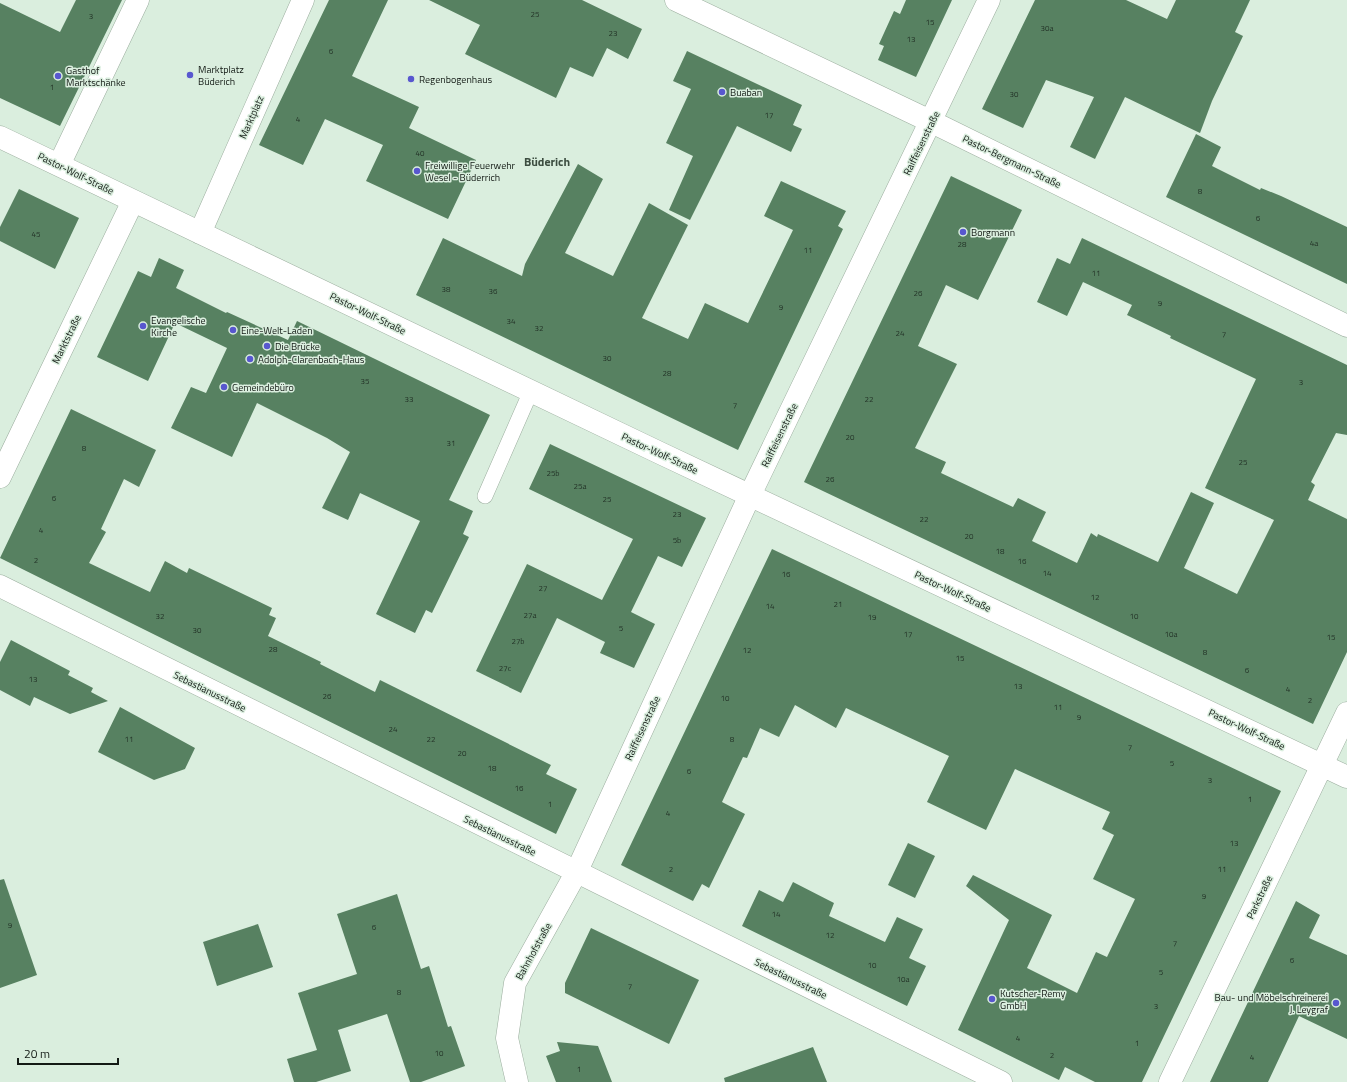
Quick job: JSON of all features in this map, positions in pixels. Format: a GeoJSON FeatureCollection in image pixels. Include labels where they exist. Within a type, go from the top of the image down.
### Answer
{"type":"FeatureCollection","features":[{"type":"Feature","properties":{"kind":"street"},"geometry":{"type":"LineString","coordinates":[[59,165],[138,0]]}},
{"type":"Feature","properties":{"kind":"street","name":"Marktplatz"},"geometry":{"type":"LineString","coordinates":[[200,233],[303,0]]}},
{"type":"Feature","properties":{"kind":"street","name":"Pastor-Bergmann-Straße"},"geometry":{"type":"LineString","coordinates":[[676,0],[932,122],[1347,326]]}},
{"type":"Feature","properties":{"kind":"street","name":"Raiffeisenstraße"},"geometry":{"type":"LineString","coordinates":[[576,873],[750,495],[932,122],[989,0]]}},
{"type":"Feature","properties":{"kind":"street","name":"Pastor-Wolf-Straße"},"geometry":{"type":"LineString","coordinates":[[0,137],[531,391],[1347,777]]}},
{"type":"Feature","properties":{"kind":"street","name":"Marktstraße"},"geometry":{"type":"LineString","coordinates":[[0,477],[133,201]]}},
{"type":"Feature","properties":{"kind":"street","name":"Sebastianusstraße"},"geometry":{"type":"LineString","coordinates":[[0,586],[576,873],[1002,1082]]}},
{"type":"Feature","properties":{"kind":"street","name":"Parkstraße"},"geometry":{"type":"LineString","coordinates":[[1170,1082],[1347,712]]}},
{"type":"Feature","properties":{"kind":"street","name":"Bahnhofstraße"},"geometry":{"type":"LineString","coordinates":[[517,1082],[507,1038],[515,983],[576,873]]}},
{"type":"Feature","properties":{"kind":"lane"},"geometry":{"type":"LineString","coordinates":[[485,496],[531,391]]}},
{"type":"Feature","properties":{"kind":"building"},"geometry":{"type":"Polygon","coordinates":[[[76,0],[122,0],[60,126],[0,98],[0,3],[60,32],[76,0]]]}},
{"type":"Feature","properties":{"kind":"building"},"geometry":{"type":"Polygon","coordinates":[[[329,0],[388,0],[352,76],[419,107],[409,128],[476,160],[448,219],[366,181],[383,145],[325,119],[303,165],[259,145],[329,0]]]}},
{"type":"Feature","properties":{"kind":"building"},"geometry":{"type":"Polygon","coordinates":[[[429,0],[582,0],[642,29],[628,59],[607,48],[593,77],[570,67],[556,98],[465,54],[480,25],[429,0]]]}},
{"type":"Feature","properties":{"kind":"building"},"geometry":{"type":"Polygon","coordinates":[[[906,0],[952,0],[916,77],[878,60],[884,46],[879,44],[894,11],[900,14],[906,0]]]}},
{"type":"Feature","properties":{"kind":"building"},"geometry":{"type":"Polygon","coordinates":[[[1035,0],[1126,0],[1167,19],[1176,0],[1250,0],[1235,32],[1243,36],[1212,101],[1200,133],[1125,97],[1095,159],[1070,147],[1094,97],[1046,80],[1023,128],[982,109],[1035,0]]]}},
{"type":"Feature","properties":{"kind":"building"},"geometry":{"type":"Polygon","coordinates":[[[687,51],[802,105],[793,125],[802,129],[791,152],[737,126],[690,220],[669,210],[693,156],[666,143],[691,89],[673,81],[687,51]]]}},
{"type":"Feature","properties":{"kind":"building"},"geometry":{"type":"Polygon","coordinates":[[[1196,134],[1221,147],[1212,166],[1260,190],[1261,188],[1281,196],[1347,227],[1347,284],[1166,197],[1196,134]]]}},
{"type":"Feature","properties":{"kind":"building"},"geometry":{"type":"Polygon","coordinates":[[[578,164],[603,179],[565,253],[613,276],[649,203],[688,225],[642,318],[688,339],[705,303],[748,323],[793,230],[764,216],[781,181],[846,211],[838,226],[843,229],[738,450],[416,295],[443,238],[522,276],[525,264],[578,164]]]}},
{"type":"Feature","properties":{"kind":"building"},"geometry":{"type":"Polygon","coordinates":[[[951,176],[1022,210],[978,300],[946,285],[918,346],[957,364],[915,448],[946,462],[941,473],[1013,507],[1018,498],[1046,512],[1032,541],[1077,563],[1091,533],[1097,537],[1098,534],[1158,562],[1191,492],[1214,503],[1184,568],[1237,594],[1274,520],[1205,488],[1256,379],[1170,338],[1171,336],[1127,315],[1132,305],[1083,282],[1067,316],[1037,302],[1057,258],[1070,264],[1082,238],[1347,365],[1347,435],[1336,433],[1311,482],[1315,485],[1308,500],[1347,519],[1347,652],[1313,724],[804,482],[951,176]]]}},
{"type":"Feature","properties":{"kind":"building"},"geometry":{"type":"Polygon","coordinates":[[[19,189],[79,218],[55,269],[0,241],[0,227],[19,189]]]}},
{"type":"Feature","properties":{"kind":"building"},"geometry":{"type":"Polygon","coordinates":[[[159,258],[184,270],[176,288],[226,313],[227,312],[288,340],[297,321],[490,415],[449,500],[473,511],[463,534],[469,537],[432,613],[426,610],[415,633],[376,614],[420,521],[360,493],[348,520],[322,508],[350,452],[327,438],[257,403],[232,457],[171,428],[191,387],[206,393],[227,348],[175,323],[148,381],[97,357],[138,271],[151,277],[159,258]]]}},
{"type":"Feature","properties":{"kind":"building"},"geometry":{"type":"Polygon","coordinates":[[[71,409],[156,450],[139,487],[124,479],[101,529],[106,532],[89,563],[150,592],[165,561],[187,573],[189,568],[272,608],[269,615],[276,618],[268,636],[321,662],[320,664],[375,692],[380,680],[551,765],[546,774],[577,789],[556,834],[0,558],[71,409]]]}},
{"type":"Feature","properties":{"kind":"building"},"geometry":{"type":"Polygon","coordinates":[[[550,444],[706,518],[682,567],[658,556],[631,612],[655,624],[634,668],[600,653],[605,642],[557,618],[521,693],[476,671],[527,564],[602,600],[633,539],[529,489],[550,444]]]}},
{"type":"Feature","properties":{"kind":"building"},"geometry":{"type":"Polygon","coordinates":[[[772,549],[1281,791],[1142,1082],[1095,1082],[1065,1067],[1059,1080],[958,1030],[1009,920],[966,886],[973,875],[1052,915],[1027,968],[1077,993],[1096,952],[1107,957],[1135,899],[1093,879],[1114,835],[1102,829],[1110,812],[1015,769],[986,830],[927,802],[949,756],[846,708],[836,728],[795,705],[779,737],[760,728],[747,758],[743,757],[722,802],[745,814],[709,888],[702,884],[693,901],[621,865],[772,549]]]}},
{"type":"Feature","properties":{"kind":"building"},"geometry":{"type":"Polygon","coordinates":[[[11,640],[70,671],[68,675],[93,688],[91,692],[108,701],[70,714],[34,697],[30,706],[0,690],[0,662],[11,640]]]}},
{"type":"Feature","properties":{"kind":"building"},"geometry":{"type":"Polygon","coordinates":[[[120,707],[195,748],[185,769],[154,780],[98,752],[120,707]]]}},
{"type":"Feature","properties":{"kind":"building"},"geometry":{"type":"Polygon","coordinates":[[[908,843],[935,856],[915,898],[888,885],[908,843]]]}},
{"type":"Feature","properties":{"kind":"building"},"geometry":{"type":"Polygon","coordinates":[[[4,879],[37,975],[0,988],[0,880],[4,879]]]}},
{"type":"Feature","properties":{"kind":"building"},"geometry":{"type":"Polygon","coordinates":[[[793,882],[834,903],[829,916],[885,942],[897,917],[923,929],[909,958],[926,966],[907,1006],[742,926],[759,890],[783,902],[793,882]]]}},
{"type":"Feature","properties":{"kind":"building"},"geometry":{"type":"Polygon","coordinates":[[[397,894],[421,969],[429,966],[448,1027],[451,1026],[465,1066],[421,1082],[410,1082],[387,1014],[338,1030],[351,1071],[316,1082],[294,1082],[287,1059],[317,1050],[298,993],[357,974],[337,914],[397,894]]]}},
{"type":"Feature","properties":{"kind":"building"},"geometry":{"type":"Polygon","coordinates":[[[1296,901],[1320,915],[1309,938],[1347,955],[1347,1039],[1299,1016],[1268,1082],[1210,1082],[1296,901]]]}},
{"type":"Feature","properties":{"kind":"building"},"geometry":{"type":"Polygon","coordinates":[[[258,924],[273,967],[217,986],[203,942],[258,924]]]}},
{"type":"Feature","properties":{"kind":"building"},"geometry":{"type":"Polygon","coordinates":[[[591,928],[699,980],[669,1044],[565,993],[565,983],[591,928]]]}},
{"type":"Feature","properties":{"kind":"building"},"geometry":{"type":"Polygon","coordinates":[[[557,1042],[598,1046],[612,1082],[556,1082],[546,1056],[560,1051],[557,1042]]]}},
{"type":"Feature","properties":{"kind":"building"},"geometry":{"type":"Polygon","coordinates":[[[813,1047],[827,1082],[725,1082],[724,1078],[813,1047]]]}},
{"type":"Feature","properties":{"kind":"place","name":"Marktplatz Büderich"},"geometry":{"type":"Point","coordinates":[190,75]}},
{"type":"Feature","properties":{"kind":"place","name":"Gasthof Marktschänke"},"geometry":{"type":"Point","coordinates":[58,76]}},
{"type":"Feature","properties":{"kind":"place","name":"Regenbogenhaus"},"geometry":{"type":"Point","coordinates":[411,79]}},
{"type":"Feature","properties":{"kind":"place","name":"Buaban"},"geometry":{"type":"Point","coordinates":[722,92]}},
{"type":"Feature","properties":{"kind":"place","name":"Freiwillige Feuerwehr Wesel - Büderrich"},"geometry":{"type":"Point","coordinates":[417,171]}},
{"type":"Feature","properties":{"kind":"place","name":"Borgmann"},"geometry":{"type":"Point","coordinates":[963,232]}},
{"type":"Feature","properties":{"kind":"place","name":"Evangelische Kirche"},"geometry":{"type":"Point","coordinates":[143,326]}},
{"type":"Feature","properties":{"kind":"place","name":"Eine-Welt-Laden"},"geometry":{"type":"Point","coordinates":[233,330]}},
{"type":"Feature","properties":{"kind":"place","name":"Die Brücke"},"geometry":{"type":"Point","coordinates":[267,346]}},
{"type":"Feature","properties":{"kind":"place","name":"Adolph-Clarenbach-Haus"},"geometry":{"type":"Point","coordinates":[250,359]}},
{"type":"Feature","properties":{"kind":"place","name":"Gemeindebüro"},"geometry":{"type":"Point","coordinates":[224,387]}},
{"type":"Feature","properties":{"kind":"place","name":"Kutscher-Remy GmbH"},"geometry":{"type":"Point","coordinates":[992,999]}},
{"type":"Feature","properties":{"kind":"place","name":"Bau- und Möbelschreinerei J. Leygraf"},"geometry":{"type":"Point","coordinates":[1336,1003]}},
{"type":"Feature","properties":{"kind":"district","name":"Büderich"},"geometry":{"type":"Point","coordinates":[547,162]}}]}
